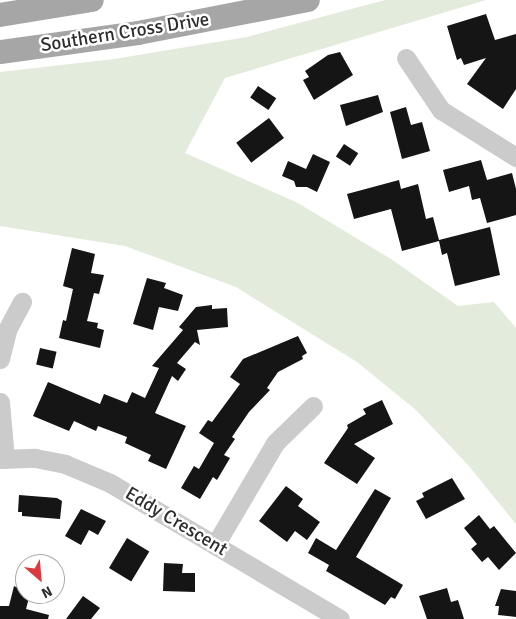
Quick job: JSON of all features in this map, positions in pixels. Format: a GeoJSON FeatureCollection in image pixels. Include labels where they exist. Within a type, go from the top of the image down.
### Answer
{"type":"FeatureCollection","features":[{"type":"Feature","properties":{"kind":"main road"},"geometry":{"type":"LineString","coordinates":[[51,0],[84,1]]}},
{"type":"Feature","properties":{"kind":"main road","name":"Southern Cross Drive"},"geometry":{"type":"LineString","coordinates":[[0,52],[138,33],[308,0]]}},
{"type":"Feature","properties":{"kind":"main road","name":"Southern Cross Drive"},"geometry":{"type":"LineString","coordinates":[[0,15],[84,1]]}},
{"type":"Feature","properties":{"kind":"street"},"geometry":{"type":"LineString","coordinates":[[406,58],[441,110],[516,157]]}},
{"type":"Feature","properties":{"kind":"street"},"geometry":{"type":"LineString","coordinates":[[0,359],[7,330],[22,302]]}},
{"type":"Feature","properties":{"kind":"street"},"geometry":{"type":"LineString","coordinates":[[0,402],[2,459]]}},
{"type":"Feature","properties":{"kind":"street"},"geometry":{"type":"LineString","coordinates":[[215,545],[275,444],[312,406]]}},
{"type":"Feature","properties":{"kind":"street","name":"Eddy Crescent"},"geometry":{"type":"LineString","coordinates":[[2,459],[35,458],[81,469],[110,482],[215,545],[318,613],[340,619]]}},
{"type":"Feature","properties":{"kind":"green space"},"geometry":{"type":"Polygon","coordinates":[[[385,0],[486,0],[225,78],[185,153],[298,203],[391,259],[458,306],[494,302],[516,328],[516,524],[468,465],[416,410],[357,362],[236,287],[125,246],[0,226],[0,72],[114,59],[247,37],[385,0]]]}},
{"type":"Feature","properties":{"kind":"building"},"geometry":{"type":"Polygon","coordinates":[[[486,14],[495,40],[516,34],[516,89],[503,109],[467,84],[486,58],[464,65],[461,58],[457,60],[447,26],[486,14]]]}},
{"type":"Feature","properties":{"kind":"building"},"geometry":{"type":"Polygon","coordinates":[[[340,52],[353,75],[314,100],[303,80],[309,77],[305,71],[328,55],[340,52]]]}},
{"type":"Feature","properties":{"kind":"building"},"geometry":{"type":"Polygon","coordinates":[[[258,86],[276,98],[268,110],[250,98],[258,86]]]}},
{"type":"Feature","properties":{"kind":"building"},"geometry":{"type":"Polygon","coordinates":[[[378,95],[383,112],[346,126],[340,105],[378,95]]]}},
{"type":"Feature","properties":{"kind":"building"},"geometry":{"type":"Polygon","coordinates":[[[406,107],[411,125],[422,122],[430,151],[402,159],[390,112],[406,107]]]}},
{"type":"Feature","properties":{"kind":"building"},"geometry":{"type":"Polygon","coordinates":[[[269,118],[284,138],[251,163],[236,143],[269,118]]]}},
{"type":"Feature","properties":{"kind":"building"},"geometry":{"type":"Polygon","coordinates":[[[344,144],[358,153],[350,166],[336,157],[344,144]]]}},
{"type":"Feature","properties":{"kind":"building"},"geometry":{"type":"Polygon","coordinates":[[[313,154],[330,162],[317,192],[307,187],[296,187],[294,181],[282,176],[288,161],[306,169],[313,154]]]}},
{"type":"Feature","properties":{"kind":"building"},"geometry":{"type":"Polygon","coordinates":[[[481,160],[487,180],[512,173],[516,189],[516,215],[487,223],[480,198],[472,200],[469,186],[449,192],[443,170],[481,160]]]}},
{"type":"Feature","properties":{"kind":"building"},"geometry":{"type":"Polygon","coordinates":[[[399,180],[401,189],[418,184],[426,219],[433,217],[439,240],[490,227],[500,275],[455,286],[447,253],[442,255],[439,241],[402,251],[391,209],[354,219],[347,194],[399,180]]]}},
{"type":"Feature","properties":{"kind":"building"},"geometry":{"type":"Polygon","coordinates":[[[72,248],[95,254],[91,273],[104,275],[99,294],[94,293],[87,321],[98,323],[97,328],[104,330],[100,348],[59,338],[63,320],[66,321],[73,289],[63,286],[72,248]]]}},
{"type":"Feature","properties":{"kind":"building"},"geometry":{"type":"Polygon","coordinates":[[[147,278],[166,283],[164,288],[183,295],[178,311],[159,307],[153,330],[133,324],[147,278]]]}},
{"type":"Feature","properties":{"kind":"building"},"geometry":{"type":"Polygon","coordinates":[[[212,305],[212,309],[227,308],[228,327],[197,330],[200,345],[195,342],[177,363],[186,369],[178,381],[172,376],[155,413],[186,426],[166,469],[148,461],[151,455],[125,443],[127,437],[98,426],[96,431],[74,421],[69,431],[33,416],[48,382],[100,404],[104,394],[127,403],[132,392],[145,398],[159,368],[152,366],[183,330],[179,327],[196,307],[212,305]]]}},
{"type":"Feature","properties":{"kind":"building"},"geometry":{"type":"Polygon","coordinates":[[[298,336],[307,353],[302,356],[303,359],[278,372],[267,388],[270,390],[249,412],[232,437],[235,439],[224,455],[230,458],[217,480],[213,477],[200,499],[181,488],[194,466],[199,469],[214,443],[199,433],[208,420],[212,422],[240,384],[230,377],[243,359],[298,336]]]}},
{"type":"Feature","properties":{"kind":"building"},"geometry":{"type":"Polygon","coordinates":[[[40,348],[57,352],[53,368],[36,365],[40,348]]]}},
{"type":"Feature","properties":{"kind":"building"},"geometry":{"type":"Polygon","coordinates":[[[382,400],[393,424],[354,444],[375,458],[357,484],[324,463],[348,428],[347,425],[366,414],[363,409],[382,400]]]}},
{"type":"Feature","properties":{"kind":"building"},"geometry":{"type":"Polygon","coordinates":[[[452,478],[465,499],[426,519],[416,501],[424,497],[422,493],[452,478]]]}},
{"type":"Feature","properties":{"kind":"building"},"geometry":{"type":"Polygon","coordinates":[[[286,486],[303,499],[298,506],[320,522],[307,540],[295,531],[287,542],[259,521],[286,486]]]}},
{"type":"Feature","properties":{"kind":"building"},"geometry":{"type":"Polygon","coordinates":[[[375,489],[391,498],[356,557],[403,585],[395,599],[391,597],[385,605],[326,571],[329,565],[308,553],[316,538],[336,550],[375,489]]]}},
{"type":"Feature","properties":{"kind":"building"},"geometry":{"type":"Polygon","coordinates":[[[19,495],[57,498],[62,501],[60,519],[22,516],[22,512],[18,512],[19,495]]]}},
{"type":"Feature","properties":{"kind":"building"},"geometry":{"type":"Polygon","coordinates":[[[81,509],[106,521],[98,535],[89,530],[81,545],[65,536],[81,509]]]}},
{"type":"Feature","properties":{"kind":"building"},"geometry":{"type":"Polygon","coordinates":[[[479,515],[490,529],[494,526],[516,553],[499,570],[488,557],[482,562],[471,549],[477,544],[464,528],[479,515]]]}},
{"type":"Feature","properties":{"kind":"building"},"geometry":{"type":"Polygon","coordinates":[[[127,538],[149,551],[131,581],[109,568],[127,538]]]}},
{"type":"Feature","properties":{"kind":"building"},"geometry":{"type":"Polygon","coordinates":[[[164,563],[183,564],[182,573],[195,573],[195,592],[163,591],[164,563]]]}},
{"type":"Feature","properties":{"kind":"building"},"geometry":{"type":"Polygon","coordinates":[[[14,586],[15,604],[27,604],[26,609],[49,615],[48,619],[0,619],[0,606],[9,606],[14,586]]]}},
{"type":"Feature","properties":{"kind":"building"},"geometry":{"type":"Polygon","coordinates":[[[447,588],[451,602],[458,600],[464,619],[427,619],[419,596],[447,588]]]}},
{"type":"Feature","properties":{"kind":"building"},"geometry":{"type":"Polygon","coordinates":[[[501,589],[516,591],[516,617],[498,615],[499,606],[495,606],[501,589]]]}},
{"type":"Feature","properties":{"kind":"building"},"geometry":{"type":"Polygon","coordinates":[[[83,596],[100,608],[91,619],[66,619],[83,596]]]}}]}
